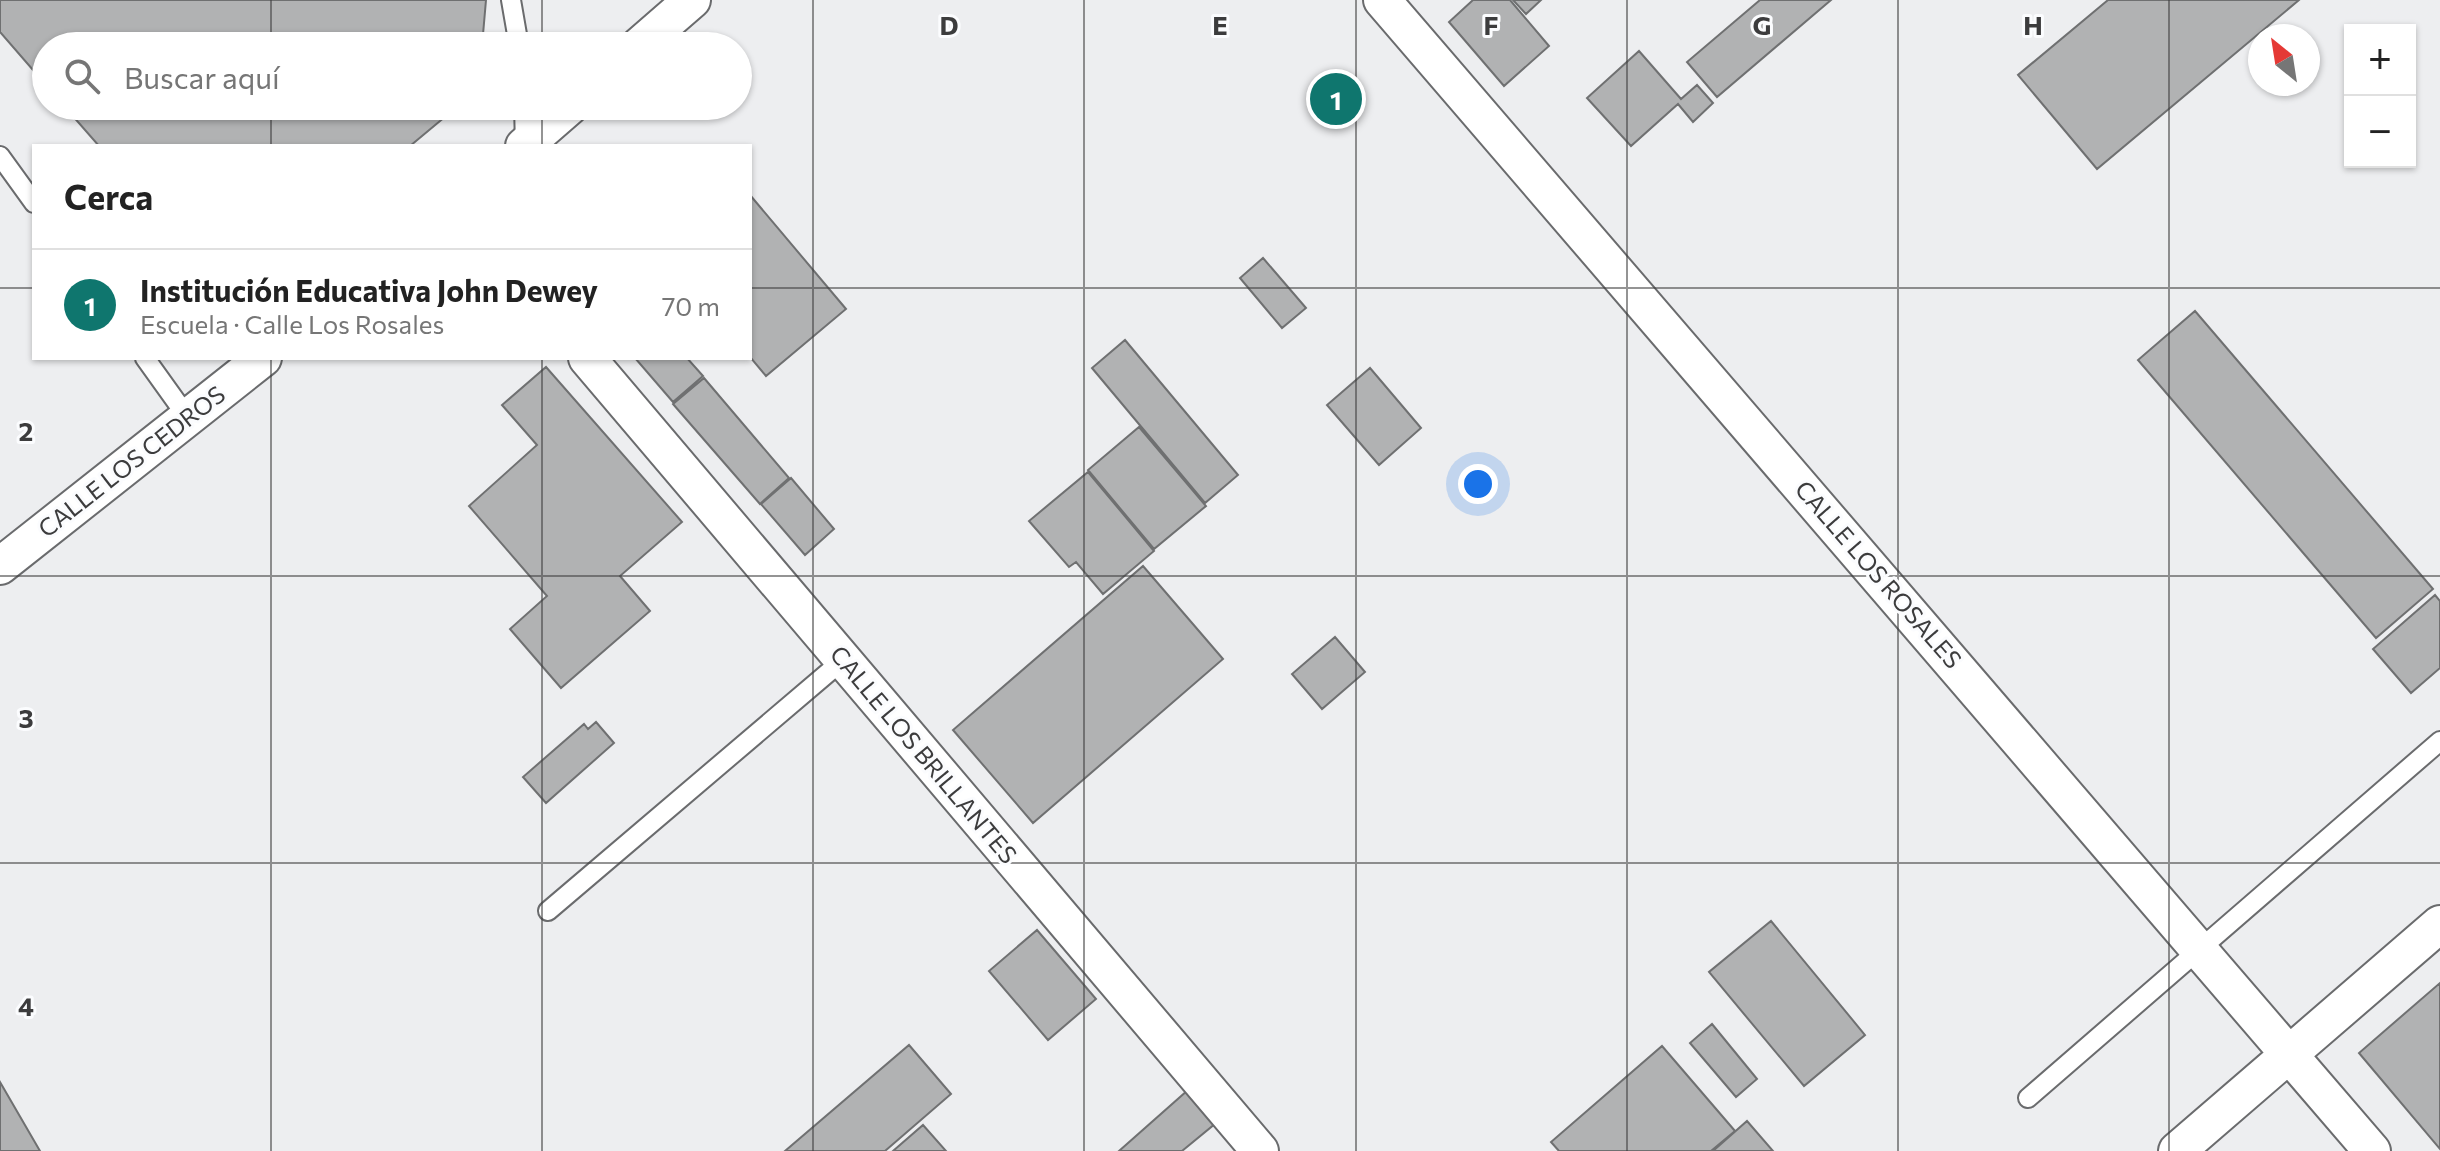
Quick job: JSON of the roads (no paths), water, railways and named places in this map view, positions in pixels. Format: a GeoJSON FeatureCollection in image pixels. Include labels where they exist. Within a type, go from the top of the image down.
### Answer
{"type":"FeatureCollection","features":[{"type":"Feature","properties":{"kind":"street"},"geometry":{"type":"LineString","coordinates":[[655,32],[692,0]]}},
{"type":"Feature","properties":{"kind":"street","name":"CALLE LOS ROSALES"},"geometry":{"type":"LineString","coordinates":[[1382,0],[2372,1151]]}},
{"type":"Feature","properties":{"kind":"street"},"geometry":{"type":"LineString","coordinates":[[527,144],[554,120]]}},
{"type":"Feature","properties":{"kind":"street","name":"CALLE LOS CEDROS"},"geometry":{"type":"LineString","coordinates":[[0,566],[260,360]]}},
{"type":"Feature","properties":{"kind":"street","name":"CALLE LOS BRILLANTES"},"geometry":{"type":"LineString","coordinates":[[589,360],[1260,1151]]}},
{"type":"Feature","properties":{"kind":"street"},"geometry":{"type":"LineString","coordinates":[[2177,1151],[2440,924]]}},
{"type":"Feature","properties":{"kind":"lane"},"geometry":{"type":"LineString","coordinates":[[511,0],[517,32]]}},
{"type":"Feature","properties":{"kind":"lane"},"geometry":{"type":"LineString","coordinates":[[524,120],[525,144]]}},
{"type":"Feature","properties":{"kind":"lane"},"geometry":{"type":"LineString","coordinates":[[0,156],[32,200]]}},
{"type":"Feature","properties":{"kind":"lane"},"geometry":{"type":"LineString","coordinates":[[146,360],[188,418]]}},
{"type":"Feature","properties":{"kind":"lane"},"geometry":{"type":"LineString","coordinates":[[548,911],[843,660]]}},
{"type":"Feature","properties":{"kind":"lane"},"geometry":{"type":"LineString","coordinates":[[2028,1098],[2440,741]]}},
{"type":"Feature","properties":{"kind":"place","name":"Institución Educativa John Dewey"},"geometry":{"type":"Point","coordinates":[1336,99]}}]}
